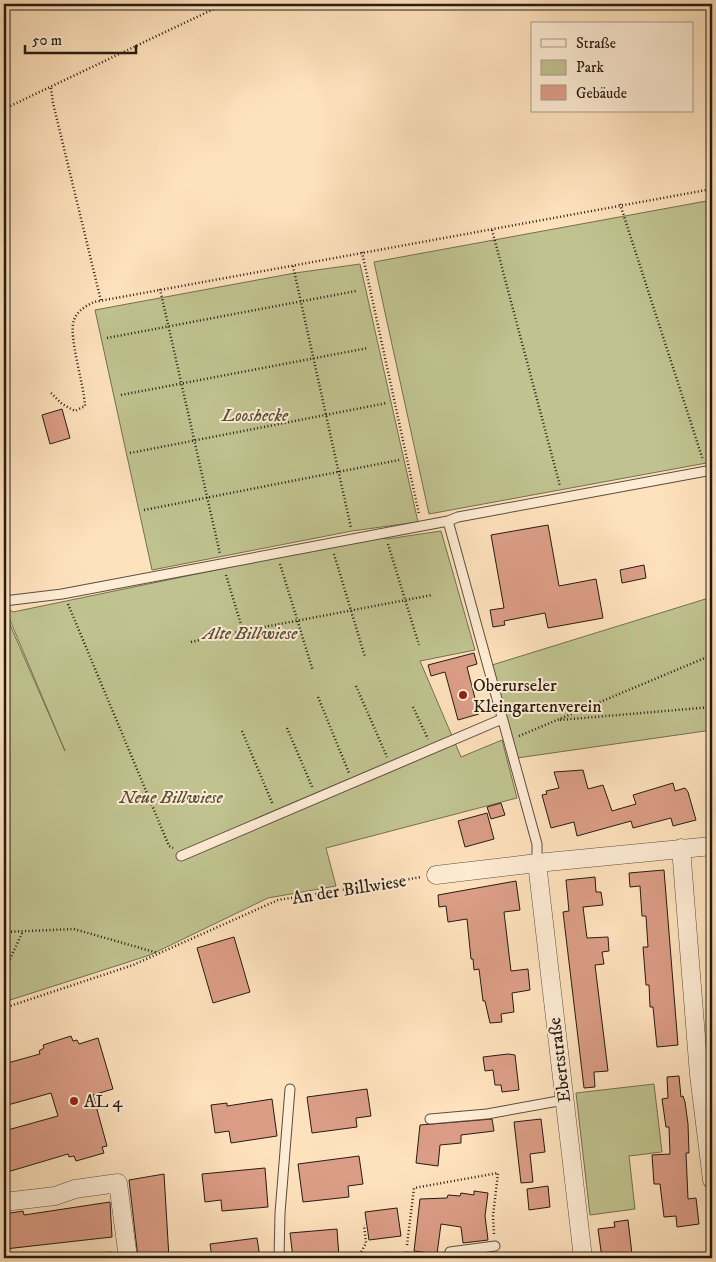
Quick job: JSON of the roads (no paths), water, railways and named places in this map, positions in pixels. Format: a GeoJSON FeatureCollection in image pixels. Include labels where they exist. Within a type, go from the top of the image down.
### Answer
{"type":"FeatureCollection","features":[{"type":"Feature","properties":{"kind":"street"},"geometry":{"type":"LineString","coordinates":[[436,875],[537,862],[712,846]]}},
{"type":"Feature","properties":{"kind":"street"},"geometry":{"type":"LineString","coordinates":[[681,848],[700,1075],[712,1180]]}},
{"type":"Feature","properties":{"kind":"street","name":"Ebertstraße"},"geometry":{"type":"LineString","coordinates":[[537,862],[583,1258]]}},
{"type":"Feature","properties":{"kind":"street"},"geometry":{"type":"LineString","coordinates":[[4,1202],[55,1196],[75,1189],[118,1184],[128,1254]]}},
{"type":"Feature","properties":{"kind":"lane"},"geometry":{"type":"LineString","coordinates":[[4,601],[62,594],[709,470]]}},
{"type":"Feature","properties":{"kind":"lane"},"geometry":{"type":"LineString","coordinates":[[448,521],[537,844],[537,862]]}},
{"type":"Feature","properties":{"kind":"lane"},"geometry":{"type":"LineString","coordinates":[[181,856],[502,719]]}},
{"type":"Feature","properties":{"kind":"lane"},"geometry":{"type":"LineString","coordinates":[[279,1258],[280,1213],[290,1089]]}},
{"type":"Feature","properties":{"kind":"lane"},"geometry":{"type":"LineString","coordinates":[[430,1119],[488,1114],[564,1100]]}},
{"type":"Feature","properties":{"kind":"lane"},"geometry":{"type":"LineString","coordinates":[[449,1258],[450,1252],[495,1246]]}},
{"type":"Feature","properties":{"kind":"lane"},"geometry":{"type":"LineString","coordinates":[[406,1256],[422,1258]]}},
{"type":"Feature","properties":{"kind":"place","name":"Oberurseler Kleingartenverein"},"geometry":{"type":"Point","coordinates":[463,695]}},
{"type":"Feature","properties":{"kind":"place","name":"AL 4"},"geometry":{"type":"Point","coordinates":[74,1101]}},
{"type":"Feature","properties":{"kind":"park label","name":"Looshecke"},"geometry":{"type":"Point","coordinates":[255,415]}},
{"type":"Feature","properties":{"kind":"park label","name":"Alte Billwiese"},"geometry":{"type":"Point","coordinates":[250,633]}},
{"type":"Feature","properties":{"kind":"park label","name":"Neue Billwiese"},"geometry":{"type":"Point","coordinates":[171,797]}}]}
